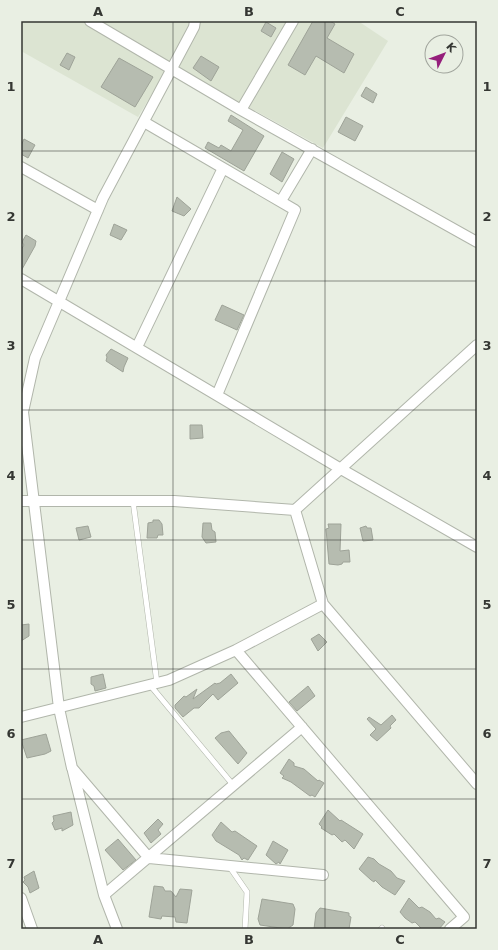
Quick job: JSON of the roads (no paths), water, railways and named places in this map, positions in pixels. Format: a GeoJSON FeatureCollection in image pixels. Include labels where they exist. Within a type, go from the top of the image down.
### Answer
{"type":"FeatureCollection","features":[{"type":"Feature","properties":{"kind":"street"},"geometry":{"type":"LineString","coordinates":[[90,21],[241,110],[477,242]]}},
{"type":"Feature","properties":{"kind":"street"},"geometry":{"type":"LineString","coordinates":[[117,929],[104,895],[58,708],[22,412],[35,358],[98,210],[172,70],[194,27],[195,21]]}},
{"type":"Feature","properties":{"kind":"street"},"geometry":{"type":"LineString","coordinates":[[241,110],[293,21]]}},
{"type":"Feature","properties":{"kind":"street"},"geometry":{"type":"LineString","coordinates":[[144,122],[295,210],[216,395]]}},
{"type":"Feature","properties":{"kind":"street"},"geometry":{"type":"LineString","coordinates":[[281,201],[312,149]]}},
{"type":"Feature","properties":{"kind":"street"},"geometry":{"type":"LineString","coordinates":[[21,166],[98,210]]}},
{"type":"Feature","properties":{"kind":"street"},"geometry":{"type":"LineString","coordinates":[[137,347],[223,168]]}},
{"type":"Feature","properties":{"kind":"street"},"geometry":{"type":"LineString","coordinates":[[21,279],[341,469],[477,547]]}},
{"type":"Feature","properties":{"kind":"street"},"geometry":{"type":"LineString","coordinates":[[21,501],[33,503],[174,501],[295,510],[477,345]]}},
{"type":"Feature","properties":{"kind":"street"},"geometry":{"type":"LineString","coordinates":[[295,510],[323,604],[477,784]]}},
{"type":"Feature","properties":{"kind":"street"},"geometry":{"type":"LineString","coordinates":[[21,718],[170,680],[236,650],[323,604]]}},
{"type":"Feature","properties":{"kind":"street"},"geometry":{"type":"LineString","coordinates":[[236,650],[464,917],[450,929]]}},
{"type":"Feature","properties":{"kind":"street"},"geometry":{"type":"LineString","coordinates":[[104,895],[302,727]]}},
{"type":"Feature","properties":{"kind":"street"},"geometry":{"type":"LineString","coordinates":[[72,768],[149,858],[323,875]]}},
{"type":"Feature","properties":{"kind":"street"},"geometry":{"type":"LineString","coordinates":[[21,898],[32,929]]}},
{"type":"Feature","properties":{"kind":"lane"},"geometry":{"type":"LineString","coordinates":[[133,502],[154,684],[234,786]]}},
{"type":"Feature","properties":{"kind":"lane"},"geometry":{"type":"LineString","coordinates":[[230,866],[247,892],[245,929]]}}]}
